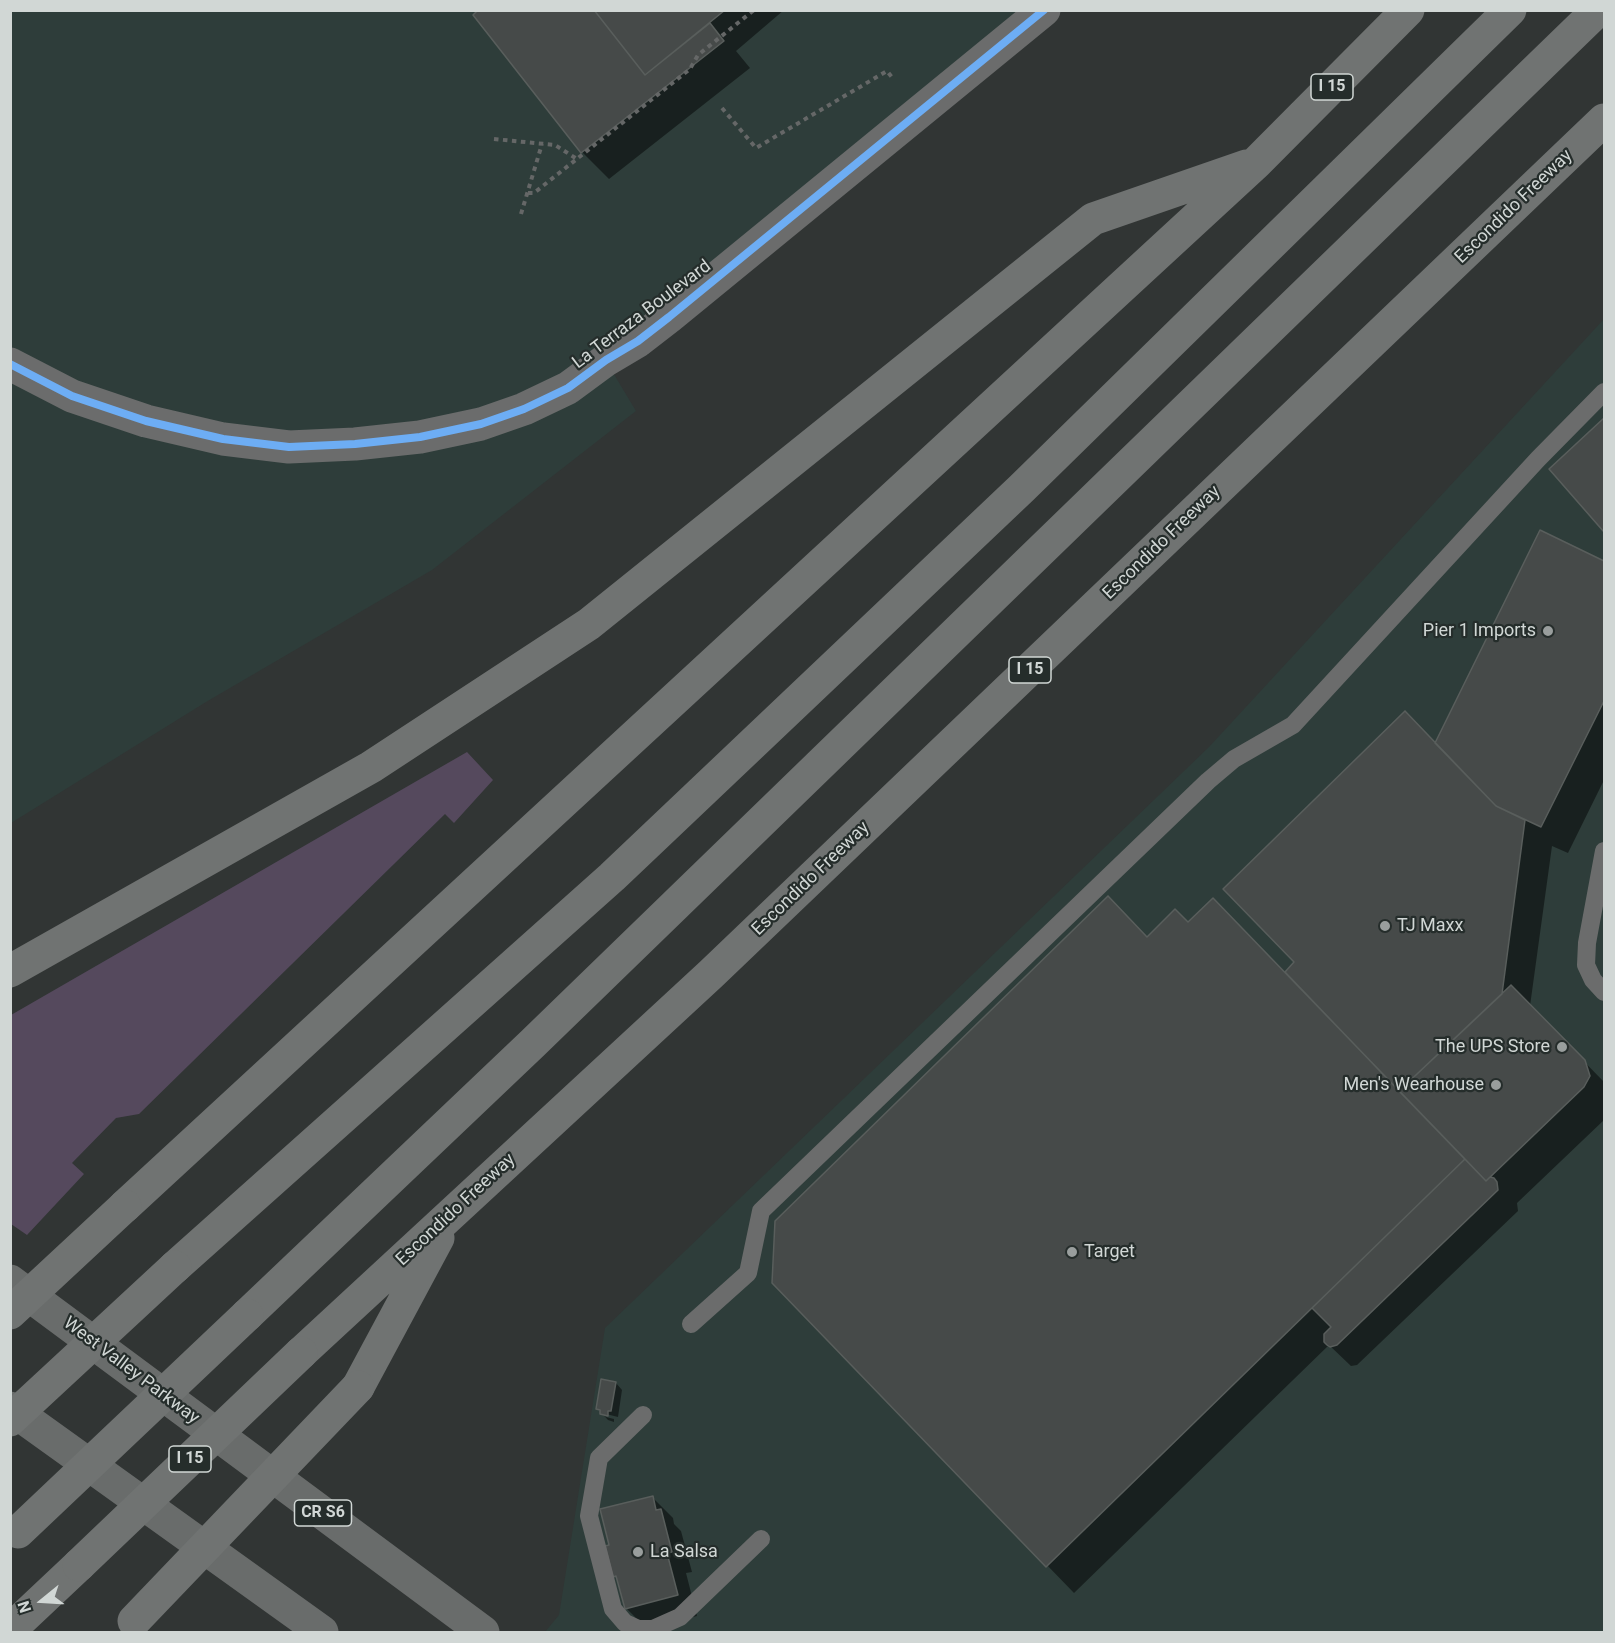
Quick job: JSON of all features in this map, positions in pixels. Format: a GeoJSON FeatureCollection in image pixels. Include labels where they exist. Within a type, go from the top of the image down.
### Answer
{"type":"FeatureCollection","features":[{"type":"Feature","properties":{"kind":"highway","name":"I 15"},"geometry":{"type":"LineString","coordinates":[[10,1313],[1256,163],[1408,10]]}},
{"type":"Feature","properties":{"kind":"highway"},"geometry":{"type":"LineString","coordinates":[[10,1419],[175,1267],[612,877],[1030,480],[1510,10]]}},
{"type":"Feature","properties":{"kind":"highway"},"geometry":{"type":"LineString","coordinates":[[13,1536],[593,984],[1598,10]]}},
{"type":"Feature","properties":{"kind":"highway","name":"Escondido Freeway"},"geometry":{"type":"LineString","coordinates":[[10,1630],[301,1353],[719,966],[1605,120]]}},
{"type":"Feature","properties":{"kind":"highway"},"geometry":{"type":"LineString","coordinates":[[10,971],[371,767],[589,624],[1093,219],[1256,163]]}},
{"type":"Feature","properties":{"kind":"highway"},"geometry":{"type":"LineString","coordinates":[[129,1627],[358,1387],[450,1215]]}},
{"type":"Feature","properties":{"kind":"main road","name":"West Valley Parkway"},"geometry":{"type":"LineString","coordinates":[[10,1281],[483,1632]]}},
{"type":"Feature","properties":{"kind":"main road"},"geometry":{"type":"LineString","coordinates":[[10,1408],[322,1632]]}},
{"type":"Feature","properties":{"kind":"street","name":"La Terraza Boulevard"},"geometry":{"type":"LineString","coordinates":[[10,363],[72,396],[146,421],[223,439],[289,447],[355,444],[420,437],[481,424],[524,410],[568,388],[606,360],[638,341],[1044,10]]}},
{"type":"Feature","properties":{"kind":"lane"},"geometry":{"type":"LineString","coordinates":[[691,1324],[748,1273],[760,1211],[1208,781],[1234,759],[1293,725],[1538,459],[1605,392]]}},
{"type":"Feature","properties":{"kind":"lane"},"geometry":{"type":"LineString","coordinates":[[1605,851],[1587,943],[1586,965],[1593,980],[1605,992]]}},
{"type":"Feature","properties":{"kind":"lane"},"geometry":{"type":"LineString","coordinates":[[643,1415],[598,1458],[589,1516],[613,1609],[625,1623],[638,1629],[653,1629],[680,1617],[761,1539]]}},
{"type":"Feature","properties":{"kind":"path"},"geometry":{"type":"LineString","coordinates":[[528,193],[534,193],[690,69],[698,55],[754,10]]}},
{"type":"Feature","properties":{"kind":"path"},"geometry":{"type":"LineString","coordinates":[[722,108],[756,148],[887,71],[894,80]]}},
{"type":"Feature","properties":{"kind":"path"},"geometry":{"type":"LineString","coordinates":[[494,139],[555,145],[577,159]]}},
{"type":"Feature","properties":{"kind":"path"},"geometry":{"type":"LineString","coordinates":[[521,214],[542,144]]}},
{"type":"Feature","properties":{"kind":"shaded area"},"geometry":{"type":"Polygon","coordinates":[[[11,11],[1044,11],[606,361],[636,411],[432,570],[206,702],[11,823],[11,11]]]}},
{"type":"Feature","properties":{"kind":"shaded area"},"geometry":{"type":"Polygon","coordinates":[[[1604,319],[1604,1632],[545,1632],[559,1615],[605,1328],[1209,747],[1604,319]]]}},
{"type":"Feature","properties":{"kind":"shaded area"},"geometry":{"type":"Polygon","coordinates":[[[467,752],[493,780],[454,823],[445,814],[139,1114],[116,1118],[72,1163],[84,1174],[27,1235],[11,1224],[11,1015],[467,752]]]}},
{"type":"Feature","properties":{"kind":"building"},"geometry":{"type":"Polygon","coordinates":[[[478,10],[594,10],[645,75],[710,23],[724,41],[581,153],[473,15],[478,10]]]}},
{"type":"Feature","properties":{"kind":"building"},"geometry":{"type":"Polygon","coordinates":[[[594,10],[725,10],[645,75],[594,10]]]}},
{"type":"Feature","properties":{"kind":"building"},"geometry":{"type":"Polygon","coordinates":[[[1604,418],[1604,532],[1549,469],[1604,418]]]}},
{"type":"Feature","properties":{"kind":"building","name":"Pier 1 Imports"},"geometry":{"type":"Polygon","coordinates":[[[1540,530],[1604,561],[1604,701],[1541,827],[1496,806],[1435,743],[1540,530]]]}},
{"type":"Feature","properties":{"kind":"building","name":"TJ Maxx"},"geometry":{"type":"Polygon","coordinates":[[[1405,711],[1496,806],[1525,820],[1502,994],[1399,1091],[1285,972],[1294,962],[1223,889],[1405,711]]]}},
{"type":"Feature","properties":{"kind":"building","name":"Target"},"geometry":{"type":"Polygon","coordinates":[[[1108,896],[1147,937],[1175,909],[1188,922],[1213,898],[1465,1159],[1046,1567],[772,1283],[775,1221],[1108,896]]]}},
{"type":"Feature","properties":{"kind":"building","name":"Men's Wearhouse"},"geometry":{"type":"Polygon","coordinates":[[[1511,985],[1585,1060],[1590,1076],[1584,1087],[1486,1181],[1399,1091],[1511,985]]]}},
{"type":"Feature","properties":{"kind":"building"},"geometry":{"type":"Polygon","coordinates":[[[1465,1159],[1486,1181],[1490,1177],[1494,1178],[1498,1190],[1337,1345],[1330,1347],[1327,1345],[1324,1342],[1324,1334],[1331,1327],[1312,1308],[1465,1159]]]}},
{"type":"Feature","properties":{"kind":"building"},"geometry":{"type":"Polygon","coordinates":[[[601,1379],[616,1382],[608,1416],[600,1414],[600,1410],[596,1409],[601,1379]]]}},
{"type":"Feature","properties":{"kind":"building","name":"La Salsa"},"geometry":{"type":"Polygon","coordinates":[[[653,1496],[656,1510],[661,1509],[672,1552],[667,1553],[678,1595],[625,1609],[605,1546],[609,1545],[600,1509],[653,1496]]]}},
{"type":"Feature","properties":{"kind":"cycle path"},"geometry":{"type":"LineString","coordinates":[[10,364],[72,396],[146,421],[223,439],[289,447],[355,444],[420,437],[481,424],[524,409],[568,388],[606,360],[638,341],[1044,10]]}},
{"type":"Feature","properties":{"kind":"place","name":"Pier 1 Imports"},"geometry":{"type":"Point","coordinates":[1548,631]}},
{"type":"Feature","properties":{"kind":"place","name":"TJ Maxx"},"geometry":{"type":"Point","coordinates":[1385,926]}},
{"type":"Feature","properties":{"kind":"place","name":"The UPS Store"},"geometry":{"type":"Point","coordinates":[1562,1047]}},
{"type":"Feature","properties":{"kind":"place","name":"Men's Wearhouse"},"geometry":{"type":"Point","coordinates":[1496,1085]}},
{"type":"Feature","properties":{"kind":"place","name":"Target"},"geometry":{"type":"Point","coordinates":[1072,1252]}},
{"type":"Feature","properties":{"kind":"place","name":"La Salsa"},"geometry":{"type":"Point","coordinates":[638,1552]}}]}
